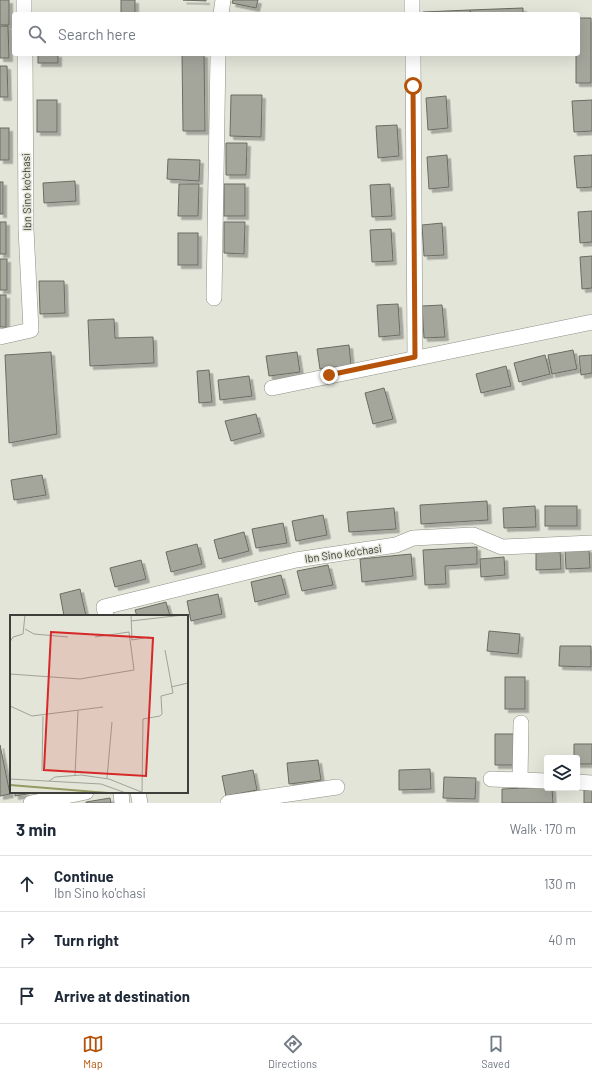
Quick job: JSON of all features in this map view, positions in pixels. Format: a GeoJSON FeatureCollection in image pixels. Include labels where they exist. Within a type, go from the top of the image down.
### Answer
{"type":"FeatureCollection","features":[{"type":"Feature","properties":{"kind":"street"},"geometry":{"type":"LineString","coordinates":[[24,0],[24,12]]}},
{"type":"Feature","properties":{"kind":"street"},"geometry":{"type":"LineString","coordinates":[[222,0],[222,12]]}},
{"type":"Feature","properties":{"kind":"street"},"geometry":{"type":"LineString","coordinates":[[412,0],[412,12]]}},
{"type":"Feature","properties":{"kind":"street","name":"Ibn Sino ko'chasi"},"geometry":{"type":"LineString","coordinates":[[0,338],[31,330],[26,229],[25,56]]}},
{"type":"Feature","properties":{"kind":"street"},"geometry":{"type":"LineString","coordinates":[[214,298],[218,56]]}},
{"type":"Feature","properties":{"kind":"street"},"geometry":{"type":"LineString","coordinates":[[413,56],[415,357]]}},
{"type":"Feature","properties":{"kind":"street"},"geometry":{"type":"LineString","coordinates":[[272,388],[415,357],[592,322]]}},
{"type":"Feature","properties":{"kind":"street","name":"Ibn Sino ko'chasi"},"geometry":{"type":"LineString","coordinates":[[106,615],[104,607],[296,560],[396,545],[413,538],[473,535],[502,547],[592,543]]}},
{"type":"Feature","properties":{"kind":"street"},"geometry":{"type":"LineString","coordinates":[[520,780],[521,723]]}},
{"type":"Feature","properties":{"kind":"street"},"geometry":{"type":"LineString","coordinates":[[491,779],[544,781]]}},
{"type":"Feature","properties":{"kind":"street"},"geometry":{"type":"LineString","coordinates":[[580,782],[592,783]]}},
{"type":"Feature","properties":{"kind":"street"},"geometry":{"type":"LineString","coordinates":[[228,803],[337,787]]}},
{"type":"Feature","properties":{"kind":"street"},"geometry":{"type":"LineString","coordinates":[[31,803],[81,793]]}},
{"type":"Feature","properties":{"kind":"street"},"geometry":{"type":"LineString","coordinates":[[120,793],[122,803]]}},
{"type":"Feature","properties":{"kind":"street"},"geometry":{"type":"LineString","coordinates":[[138,793],[140,803]]}},
{"type":"Feature","properties":{"kind":"building"},"geometry":{"type":"Polygon","coordinates":[[[0,0],[9,0],[9,25],[0,25],[0,0]]]}},
{"type":"Feature","properties":{"kind":"building"},"geometry":{"type":"Polygon","coordinates":[[[121,0],[135,0],[135,12],[121,12],[121,0]]]}},
{"type":"Feature","properties":{"kind":"building"},"geometry":{"type":"Polygon","coordinates":[[[183,0],[206,0],[206,1],[183,0]]]}},
{"type":"Feature","properties":{"kind":"building"},"geometry":{"type":"Polygon","coordinates":[[[233,0],[258,0],[256,8],[232,3],[233,0]]]}},
{"type":"Feature","properties":{"kind":"building"},"geometry":{"type":"Polygon","coordinates":[[[523,8],[523,12],[470,12],[470,10],[523,8]]]}},
{"type":"Feature","properties":{"kind":"building"},"geometry":{"type":"Polygon","coordinates":[[[470,10],[470,12],[423,12],[470,10]]]}},
{"type":"Feature","properties":{"kind":"building"},"geometry":{"type":"Polygon","coordinates":[[[580,18],[591,18],[591,83],[576,83],[576,56],[580,56],[580,18]]]}},
{"type":"Feature","properties":{"kind":"building"},"geometry":{"type":"Polygon","coordinates":[[[0,26],[8,26],[9,58],[0,58],[0,26]]]}},
{"type":"Feature","properties":{"kind":"building"},"geometry":{"type":"Polygon","coordinates":[[[38,56],[58,56],[58,63],[38,63],[38,56]]]}},
{"type":"Feature","properties":{"kind":"building"},"geometry":{"type":"Polygon","coordinates":[[[182,56],[204,56],[205,131],[183,131],[182,56]]]}},
{"type":"Feature","properties":{"kind":"building"},"geometry":{"type":"Polygon","coordinates":[[[0,66],[7,66],[8,97],[0,97],[0,66]]]}},
{"type":"Feature","properties":{"kind":"building"},"geometry":{"type":"Polygon","coordinates":[[[231,95],[262,95],[261,137],[230,136],[231,95]]]}},
{"type":"Feature","properties":{"kind":"building"},"geometry":{"type":"Polygon","coordinates":[[[446,96],[448,128],[428,130],[426,98],[446,96]]]}},
{"type":"Feature","properties":{"kind":"building"},"geometry":{"type":"Polygon","coordinates":[[[37,100],[57,100],[57,132],[37,132],[37,100]]]}},
{"type":"Feature","properties":{"kind":"building"},"geometry":{"type":"Polygon","coordinates":[[[592,100],[592,131],[574,132],[572,101],[592,100]]]}},
{"type":"Feature","properties":{"kind":"building"},"geometry":{"type":"Polygon","coordinates":[[[397,125],[399,156],[378,158],[376,126],[397,125]]]}},
{"type":"Feature","properties":{"kind":"building"},"geometry":{"type":"Polygon","coordinates":[[[0,128],[9,128],[9,160],[0,160],[0,128]]]}},
{"type":"Feature","properties":{"kind":"building"},"geometry":{"type":"Polygon","coordinates":[[[226,143],[247,143],[246,175],[226,175],[226,143]]]}},
{"type":"Feature","properties":{"kind":"building"},"geometry":{"type":"Polygon","coordinates":[[[447,155],[449,187],[429,189],[427,157],[447,155]]]}},
{"type":"Feature","properties":{"kind":"building"},"geometry":{"type":"Polygon","coordinates":[[[592,155],[592,187],[577,188],[574,156],[592,155]]]}},
{"type":"Feature","properties":{"kind":"building"},"geometry":{"type":"Polygon","coordinates":[[[168,159],[200,160],[199,181],[167,179],[168,159]]]}},
{"type":"Feature","properties":{"kind":"building"},"geometry":{"type":"Polygon","coordinates":[[[75,181],[76,201],[44,203],[43,183],[75,181]]]}},
{"type":"Feature","properties":{"kind":"building"},"geometry":{"type":"Polygon","coordinates":[[[0,182],[3,182],[3,214],[0,214],[0,182]]]}},
{"type":"Feature","properties":{"kind":"building"},"geometry":{"type":"Polygon","coordinates":[[[179,184],[199,184],[198,216],[178,216],[179,184]]]}},
{"type":"Feature","properties":{"kind":"building"},"geometry":{"type":"Polygon","coordinates":[[[224,184],[245,184],[245,216],[224,216],[224,184]]]}},
{"type":"Feature","properties":{"kind":"building"},"geometry":{"type":"Polygon","coordinates":[[[390,184],[392,216],[372,217],[370,185],[390,184]]]}},
{"type":"Feature","properties":{"kind":"building"},"geometry":{"type":"Polygon","coordinates":[[[592,211],[592,242],[580,243],[578,212],[592,211]]]}},
{"type":"Feature","properties":{"kind":"building"},"geometry":{"type":"Polygon","coordinates":[[[0,222],[6,222],[6,254],[0,254],[0,222]]]}},
{"type":"Feature","properties":{"kind":"building"},"geometry":{"type":"Polygon","coordinates":[[[224,222],[245,222],[244,254],[224,253],[224,222]]]}},
{"type":"Feature","properties":{"kind":"building"},"geometry":{"type":"Polygon","coordinates":[[[442,223],[444,255],[424,256],[422,225],[442,223]]]}},
{"type":"Feature","properties":{"kind":"building"},"geometry":{"type":"Polygon","coordinates":[[[391,229],[393,261],[372,262],[370,230],[391,229]]]}},
{"type":"Feature","properties":{"kind":"building"},"geometry":{"type":"Polygon","coordinates":[[[178,233],[198,233],[198,265],[178,265],[178,233]]]}},
{"type":"Feature","properties":{"kind":"building"},"geometry":{"type":"Polygon","coordinates":[[[592,256],[592,288],[582,289],[580,257],[592,256]]]}},
{"type":"Feature","properties":{"kind":"building"},"geometry":{"type":"Polygon","coordinates":[[[0,259],[7,259],[7,290],[0,290],[0,259]]]}},
{"type":"Feature","properties":{"kind":"building"},"geometry":{"type":"Polygon","coordinates":[[[39,281],[64,281],[65,313],[40,314],[39,281]]]}},
{"type":"Feature","properties":{"kind":"building"},"geometry":{"type":"Polygon","coordinates":[[[0,295],[6,295],[6,327],[0,327],[0,295]]]}},
{"type":"Feature","properties":{"kind":"building"},"geometry":{"type":"Polygon","coordinates":[[[398,304],[400,335],[379,337],[377,305],[398,304]]]}},
{"type":"Feature","properties":{"kind":"building"},"geometry":{"type":"Polygon","coordinates":[[[442,305],[445,337],[424,338],[422,306],[442,305]]]}},
{"type":"Feature","properties":{"kind":"building"},"geometry":{"type":"Polygon","coordinates":[[[114,319],[115,338],[153,337],[154,363],[90,366],[88,320],[114,319]]]}},
{"type":"Feature","properties":{"kind":"building"},"geometry":{"type":"Polygon","coordinates":[[[349,345],[351,365],[320,369],[317,349],[349,345]]]}},
{"type":"Feature","properties":{"kind":"building"},"geometry":{"type":"Polygon","coordinates":[[[573,350],[577,369],[552,374],[548,355],[573,350]]]}},
{"type":"Feature","properties":{"kind":"building"},"geometry":{"type":"Polygon","coordinates":[[[51,352],[57,434],[9,443],[5,355],[51,352]]]}},
{"type":"Feature","properties":{"kind":"building"},"geometry":{"type":"Polygon","coordinates":[[[297,352],[300,372],[269,376],[266,356],[297,352]]]}},
{"type":"Feature","properties":{"kind":"building"},"geometry":{"type":"Polygon","coordinates":[[[545,355],[550,374],[519,382],[514,363],[545,355]]]}},
{"type":"Feature","properties":{"kind":"building"},"geometry":{"type":"Polygon","coordinates":[[[592,355],[592,373],[581,375],[579,356],[592,355]]]}},
{"type":"Feature","properties":{"kind":"building"},"geometry":{"type":"Polygon","coordinates":[[[506,366],[511,386],[481,393],[476,374],[506,366]]]}},
{"type":"Feature","properties":{"kind":"building"},"geometry":{"type":"Polygon","coordinates":[[[209,370],[212,402],[199,403],[197,371],[209,370]]]}},
{"type":"Feature","properties":{"kind":"building"},"geometry":{"type":"Polygon","coordinates":[[[249,376],[252,396],[220,400],[218,380],[249,376]]]}},
{"type":"Feature","properties":{"kind":"building"},"geometry":{"type":"Polygon","coordinates":[[[384,388],[393,419],[373,424],[365,393],[384,388]]]}},
{"type":"Feature","properties":{"kind":"building"},"geometry":{"type":"Polygon","coordinates":[[[256,414],[261,433],[231,441],[225,421],[256,414]]]}},
{"type":"Feature","properties":{"kind":"building"},"geometry":{"type":"Polygon","coordinates":[[[42,475],[46,495],[14,500],[11,480],[42,475]]]}},
{"type":"Feature","properties":{"kind":"building"},"geometry":{"type":"Polygon","coordinates":[[[487,501],[488,520],[421,524],[420,505],[487,501]]]}},
{"type":"Feature","properties":{"kind":"building"},"geometry":{"type":"Polygon","coordinates":[[[535,506],[536,527],[504,528],[503,508],[535,506]]]}},
{"type":"Feature","properties":{"kind":"building"},"geometry":{"type":"Polygon","coordinates":[[[545,506],[577,506],[577,526],[545,526],[545,506]]]}},
{"type":"Feature","properties":{"kind":"building"},"geometry":{"type":"Polygon","coordinates":[[[394,508],[396,529],[349,532],[347,512],[394,508]]]}},
{"type":"Feature","properties":{"kind":"building"},"geometry":{"type":"Polygon","coordinates":[[[323,515],[327,535],[296,541],[292,521],[323,515]]]}},
{"type":"Feature","properties":{"kind":"building"},"geometry":{"type":"Polygon","coordinates":[[[283,523],[287,543],[256,548],[252,529],[283,523]]]}},
{"type":"Feature","properties":{"kind":"building"},"geometry":{"type":"Polygon","coordinates":[[[244,532],[249,551],[219,559],[214,540],[244,532]]]}},
{"type":"Feature","properties":{"kind":"building"},"geometry":{"type":"Polygon","coordinates":[[[197,544],[202,564],[171,572],[166,552],[197,544]]]}},
{"type":"Feature","properties":{"kind":"building"},"geometry":{"type":"Polygon","coordinates":[[[477,547],[477,564],[445,566],[446,584],[425,585],[423,550],[477,547]]]}},
{"type":"Feature","properties":{"kind":"building"},"geometry":{"type":"Polygon","coordinates":[[[565,549],[589,549],[590,568],[566,569],[565,549]]]}},
{"type":"Feature","properties":{"kind":"building"},"geometry":{"type":"Polygon","coordinates":[[[536,550],[560,550],[561,569],[536,570],[536,550]]]}},
{"type":"Feature","properties":{"kind":"building"},"geometry":{"type":"Polygon","coordinates":[[[411,554],[413,576],[362,582],[360,559],[411,554]]]}},
{"type":"Feature","properties":{"kind":"building"},"geometry":{"type":"Polygon","coordinates":[[[504,557],[505,575],[481,577],[480,559],[504,557]]]}},
{"type":"Feature","properties":{"kind":"building"},"geometry":{"type":"Polygon","coordinates":[[[141,560],[146,579],[115,587],[110,568],[141,560]]]}},
{"type":"Feature","properties":{"kind":"building"},"geometry":{"type":"Polygon","coordinates":[[[328,565],[333,585],[302,591],[297,571],[328,565]]]}},
{"type":"Feature","properties":{"kind":"building"},"geometry":{"type":"Polygon","coordinates":[[[281,575],[286,594],[255,602],[251,582],[281,575]]]}},
{"type":"Feature","properties":{"kind":"building"},"geometry":{"type":"Polygon","coordinates":[[[80,589],[86,615],[64,615],[60,594],[80,589]]]}},
{"type":"Feature","properties":{"kind":"building"},"geometry":{"type":"Polygon","coordinates":[[[218,594],[222,614],[191,621],[187,601],[218,594]]]}},
{"type":"Feature","properties":{"kind":"building"},"geometry":{"type":"Polygon","coordinates":[[[166,602],[170,615],[137,615],[135,610],[166,602]]]}},
{"type":"Feature","properties":{"kind":"building"},"geometry":{"type":"Polygon","coordinates":[[[489,631],[520,634],[518,654],[487,651],[489,631]]]}},
{"type":"Feature","properties":{"kind":"building"},"geometry":{"type":"Polygon","coordinates":[[[560,646],[591,646],[591,667],[559,666],[560,646]]]}},
{"type":"Feature","properties":{"kind":"building"},"geometry":{"type":"Polygon","coordinates":[[[505,677],[525,677],[525,709],[505,709],[505,677]]]}},
{"type":"Feature","properties":{"kind":"building"},"geometry":{"type":"Polygon","coordinates":[[[495,734],[516,734],[515,765],[495,765],[495,734]]]}},
{"type":"Feature","properties":{"kind":"building"},"geometry":{"type":"Polygon","coordinates":[[[574,744],[592,744],[592,764],[580,764],[580,755],[574,755],[574,744]]]}},
{"type":"Feature","properties":{"kind":"building"},"geometry":{"type":"Polygon","coordinates":[[[0,745],[10,794],[0,796],[0,745]]]}},
{"type":"Feature","properties":{"kind":"building"},"geometry":{"type":"Polygon","coordinates":[[[318,760],[321,780],[289,784],[287,763],[318,760]]]}},
{"type":"Feature","properties":{"kind":"building"},"geometry":{"type":"Polygon","coordinates":[[[430,769],[431,789],[399,790],[399,770],[430,769]]]}},
{"type":"Feature","properties":{"kind":"building"},"geometry":{"type":"Polygon","coordinates":[[[253,770],[257,790],[226,796],[222,776],[253,770]]]}},
{"type":"Feature","properties":{"kind":"building"},"geometry":{"type":"Polygon","coordinates":[[[444,777],[476,778],[475,799],[443,798],[444,777]]]}},
{"type":"Feature","properties":{"kind":"building"},"geometry":{"type":"Polygon","coordinates":[[[544,787],[544,791],[552,791],[553,803],[502,803],[502,789],[544,787]]]}},
{"type":"Feature","properties":{"kind":"building"},"geometry":{"type":"Polygon","coordinates":[[[584,790],[592,790],[592,803],[584,803],[584,790]]]}},
{"type":"Feature","properties":{"kind":"building"},"geometry":{"type":"Polygon","coordinates":[[[15,793],[33,793],[15,796],[15,793]]]}},
{"type":"Feature","properties":{"kind":"building"},"geometry":{"type":"Polygon","coordinates":[[[110,798],[111,803],[86,803],[86,802],[110,798]]]}},
{"type":"Feature","properties":{"kind":"route"},"geometry":{"type":"LineString","coordinates":[[329,375],[415,357],[413,86]]}}]}
